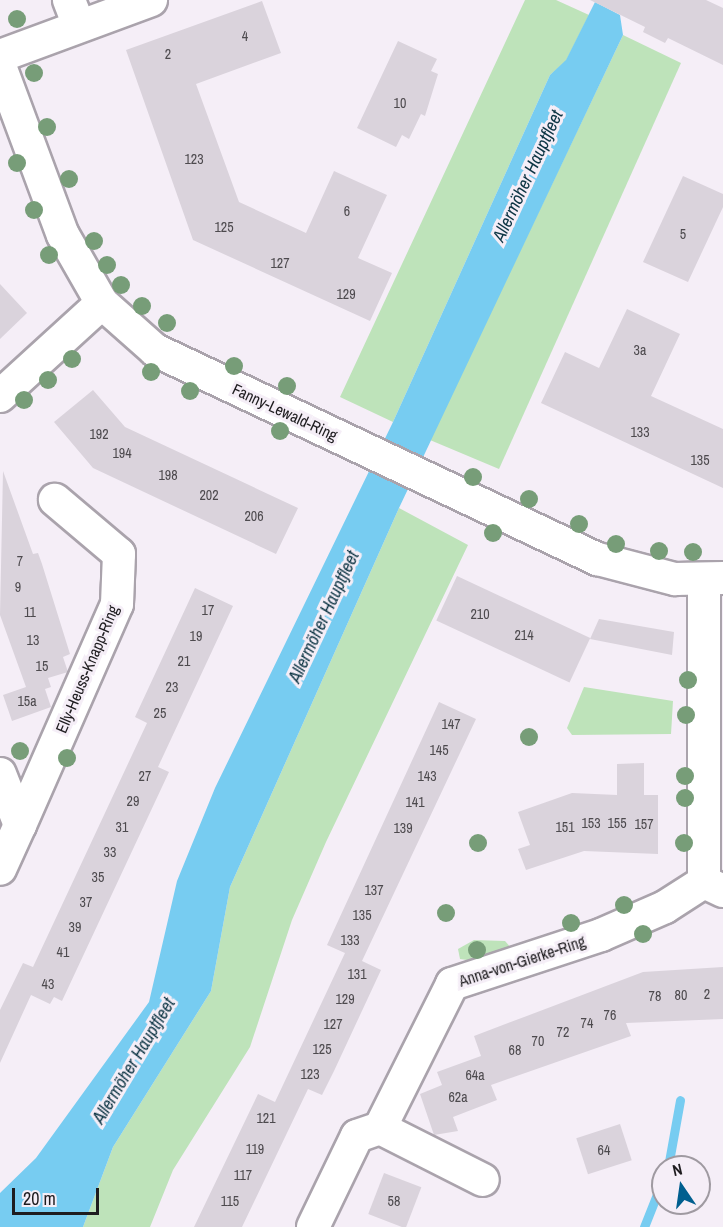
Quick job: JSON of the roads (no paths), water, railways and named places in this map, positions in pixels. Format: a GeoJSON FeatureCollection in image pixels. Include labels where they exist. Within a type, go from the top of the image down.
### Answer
{"type":"FeatureCollection","features":[{"type":"Feature","properties":{"kind":"street"},"geometry":{"type":"LineString","coordinates":[[0,56],[74,13],[151,0]]}},
{"type":"Feature","properties":{"kind":"street","name":"Fanny-Lewald-Ring"},"geometry":{"type":"LineString","coordinates":[[0,66],[63,235],[102,303],[155,350],[598,560],[647,574],[713,579]]}},
{"type":"Feature","properties":{"kind":"street"},"geometry":{"type":"LineString","coordinates":[[0,396],[102,303]]}},
{"type":"Feature","properties":{"kind":"street","name":"Elly-Heuss-Knapp-Ring"},"geometry":{"type":"LineString","coordinates":[[0,869],[117,604],[119,554],[55,500]]}},
{"type":"Feature","properties":{"kind":"street","name":"Anna-von-Gierke-Ring"},"geometry":{"type":"LineString","coordinates":[[380,1128],[452,984],[601,935],[714,886],[713,579]]}},
{"type":"Feature","properties":{"kind":"street"},"geometry":{"type":"LineString","coordinates":[[0,774],[20,825]]}},
{"type":"Feature","properties":{"kind":"street"},"geometry":{"type":"LineString","coordinates":[[314,1227],[357,1136],[380,1128],[483,1179]]}},
{"type":"Feature","properties":{"kind":"water","name":"Allermöher Hauptfleet"},"geometry":{"type":"Polygon","coordinates":[[[595,2],[620,15],[623,35],[399,508],[230,887],[211,991],[113,1147],[83,1227],[0,1227],[0,1193],[36,1158],[149,1002],[177,881],[215,788],[393,422],[550,75],[566,60],[595,2]]]}},
{"type":"Feature","properties":{"kind":"waterway"},"geometry":{"type":"LineString","coordinates":[[670,1155],[680,1100]]}},
{"type":"Feature","properties":{"kind":"waterway"},"geometry":{"type":"LineString","coordinates":[[644,1227],[651,1209]]}}]}
